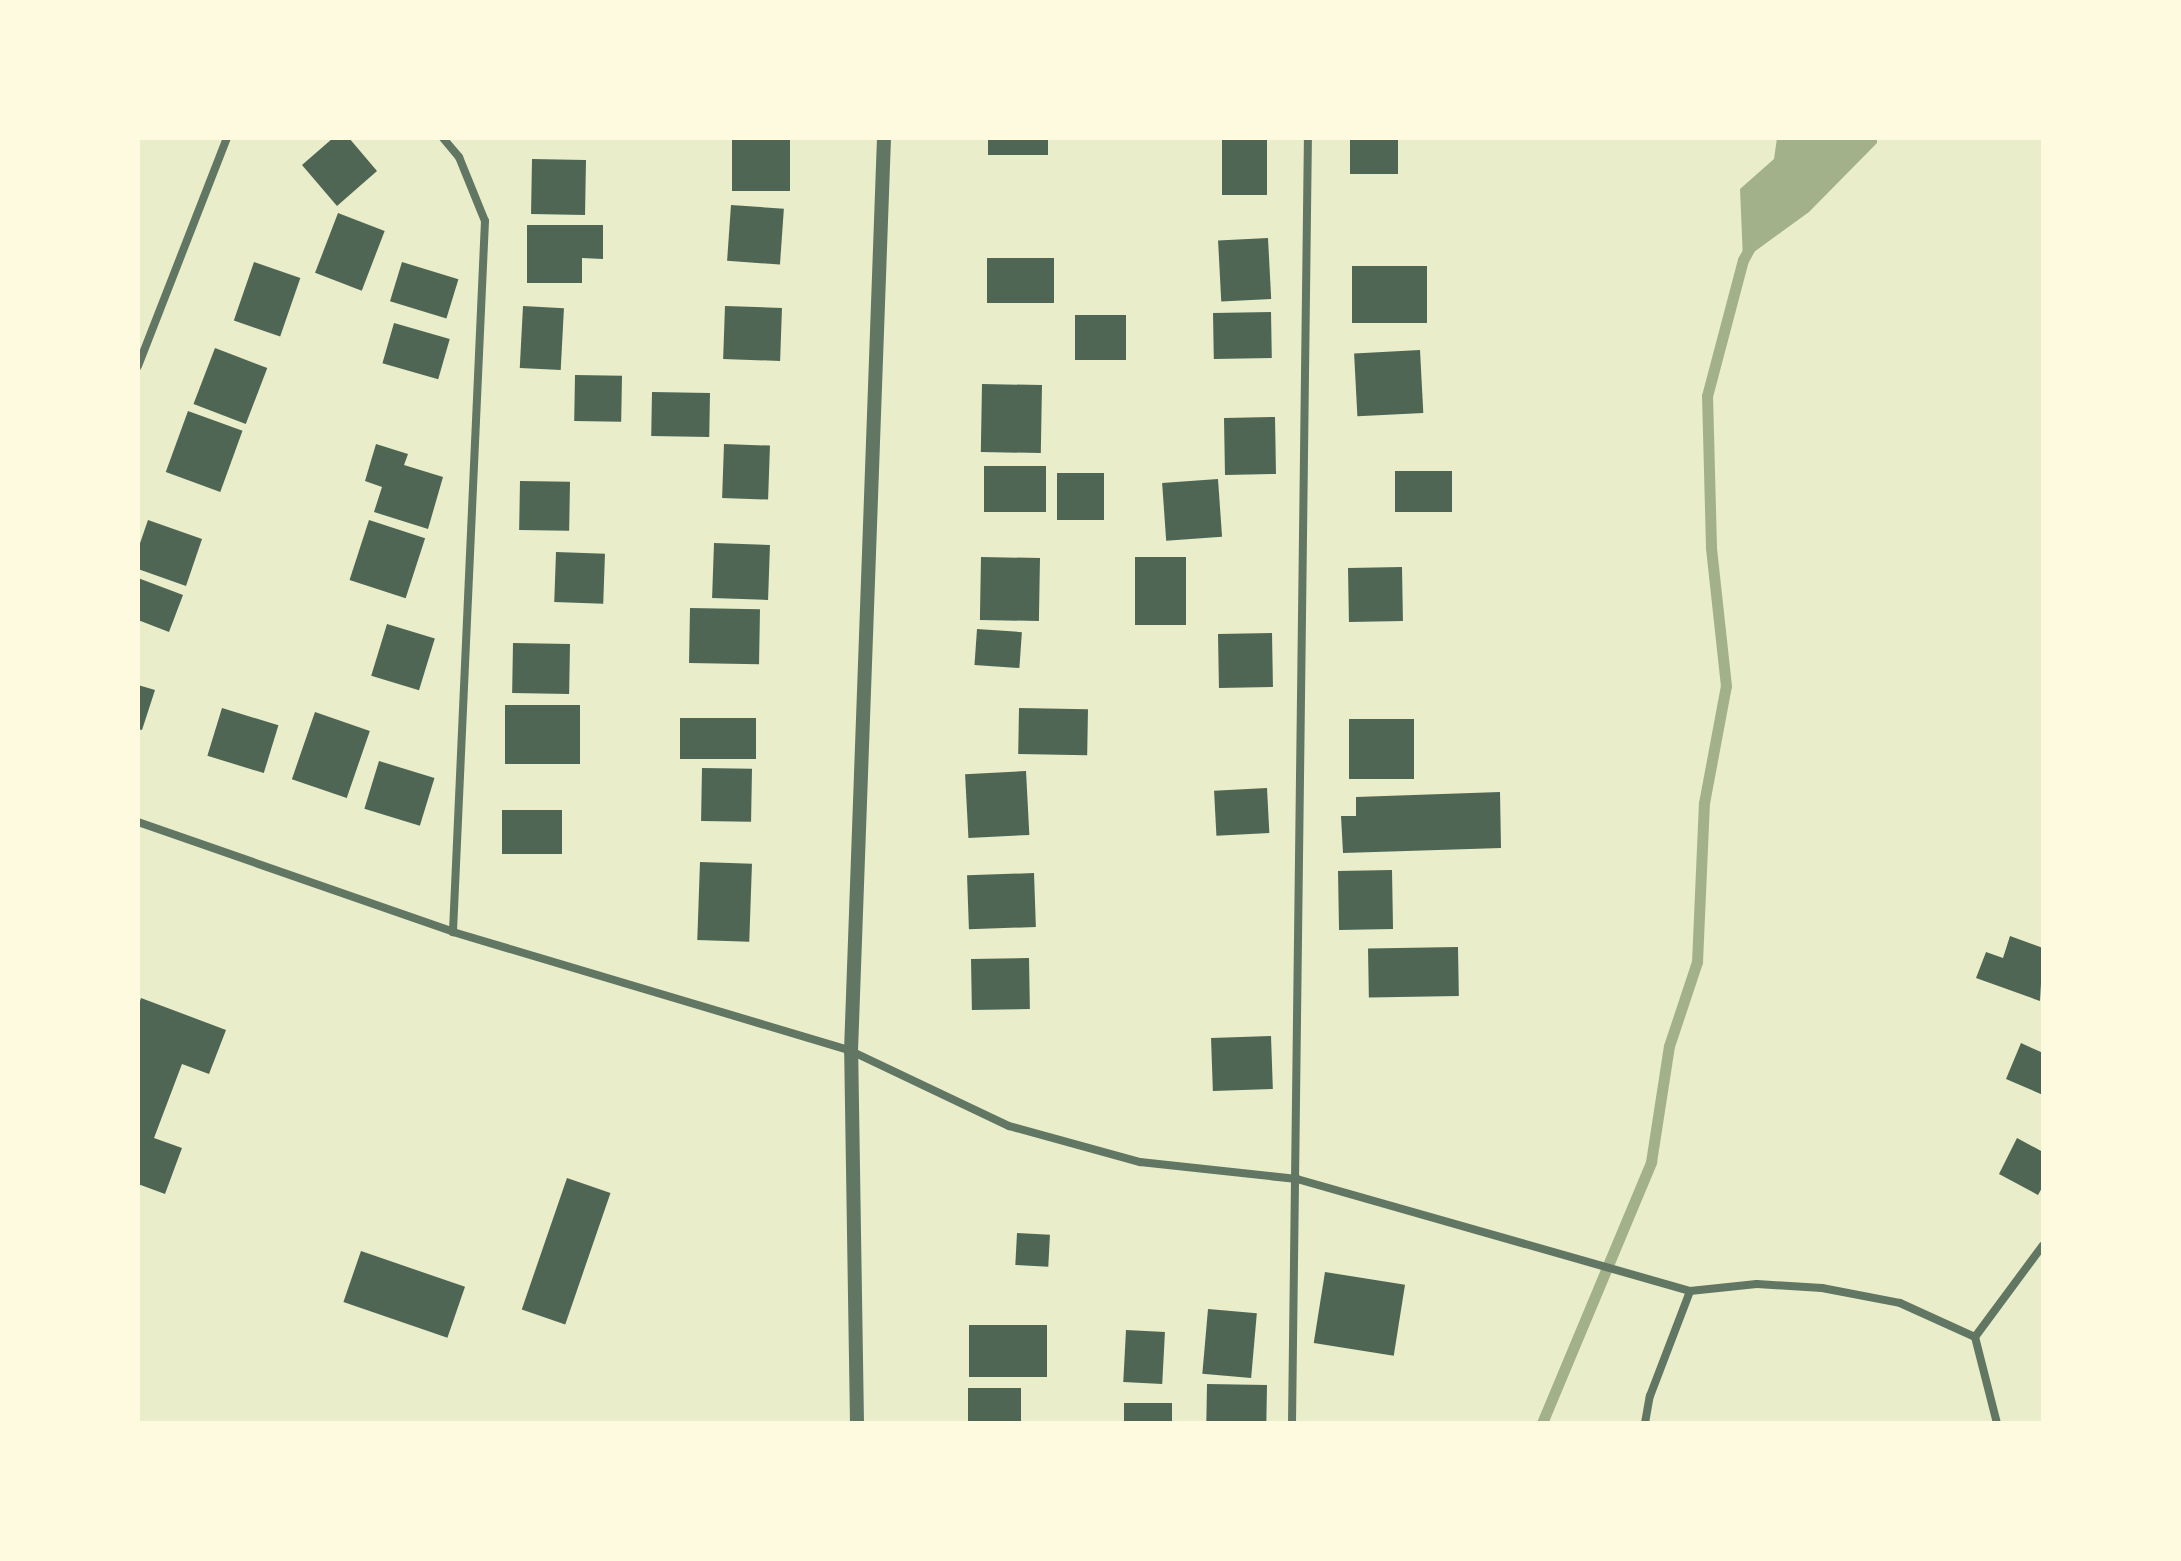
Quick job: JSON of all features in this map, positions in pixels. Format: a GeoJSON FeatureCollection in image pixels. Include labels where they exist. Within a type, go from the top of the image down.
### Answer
{"type":"FeatureCollection","features":[{"type":"Feature","properties":{"kind":"street"},"geometry":{"type":"LineString","coordinates":[[138,366],[227,138]]}},
{"type":"Feature","properties":{"kind":"street"},"geometry":{"type":"LineString","coordinates":[[443,138],[459,157],[485,221],[453,932]]}},
{"type":"Feature","properties":{"kind":"street"},"geometry":{"type":"LineString","coordinates":[[857,1423],[851,1051],[884,138]]}},
{"type":"Feature","properties":{"kind":"street"},"geometry":{"type":"LineString","coordinates":[[1292,1423],[1308,138]]}},
{"type":"Feature","properties":{"kind":"street"},"geometry":{"type":"LineString","coordinates":[[138,336],[149,335]]}},
{"type":"Feature","properties":{"kind":"street"},"geometry":{"type":"LineString","coordinates":[[138,822],[453,932],[851,1051],[1009,1126],[1140,1162],[1297,1179],[1690,1291],[1757,1284],[1822,1288],[1900,1303],[1975,1337]]}},
{"type":"Feature","properties":{"kind":"street"},"geometry":{"type":"LineString","coordinates":[[1975,1337],[2043,1245]]}},
{"type":"Feature","properties":{"kind":"street"},"geometry":{"type":"LineString","coordinates":[[1645,1423],[1650,1396],[1690,1291]]}},
{"type":"Feature","properties":{"kind":"street"},"geometry":{"type":"LineString","coordinates":[[1975,1337],[1997,1423]]}},
{"type":"Feature","properties":{"kind":"shaded area"},"geometry":{"type":"Polygon","coordinates":[[[1777,138],[1877,138],[1877,143],[1809,212],[1743,260],[1740,189],[1774,159],[1777,138]]]}},
{"type":"Feature","properties":{"kind":"building"},"geometry":{"type":"Polygon","coordinates":[[[333,138],[349,138],[377,171],[337,206],[302,165],[333,138]]]}},
{"type":"Feature","properties":{"kind":"building"},"geometry":{"type":"Polygon","coordinates":[[[732,138],[790,138],[790,191],[732,191],[732,138]]]}},
{"type":"Feature","properties":{"kind":"building"},"geometry":{"type":"Polygon","coordinates":[[[988,138],[1048,138],[1048,155],[988,155],[988,138]]]}},
{"type":"Feature","properties":{"kind":"building"},"geometry":{"type":"Polygon","coordinates":[[[1222,138],[1267,138],[1267,195],[1222,195],[1222,138]]]}},
{"type":"Feature","properties":{"kind":"building"},"geometry":{"type":"Polygon","coordinates":[[[1350,138],[1398,138],[1398,174],[1350,174],[1350,138]]]}},
{"type":"Feature","properties":{"kind":"building"},"geometry":{"type":"Polygon","coordinates":[[[532,159],[586,160],[585,215],[531,214],[532,159]]]}},
{"type":"Feature","properties":{"kind":"building"},"geometry":{"type":"Polygon","coordinates":[[[731,205],[784,209],[780,265],[727,261],[731,205]]]}},
{"type":"Feature","properties":{"kind":"building"},"geometry":{"type":"Polygon","coordinates":[[[338,213],[385,231],[362,291],[315,273],[338,213]]]}},
{"type":"Feature","properties":{"kind":"building"},"geometry":{"type":"Polygon","coordinates":[[[527,225],[603,225],[603,259],[582,258],[582,283],[527,283],[527,225]]]}},
{"type":"Feature","properties":{"kind":"building"},"geometry":{"type":"Polygon","coordinates":[[[1268,238],[1271,299],[1221,302],[1218,241],[1268,238]]]}},
{"type":"Feature","properties":{"kind":"building"},"geometry":{"type":"Polygon","coordinates":[[[987,258],[1054,258],[1054,303],[987,303],[987,258]]]}},
{"type":"Feature","properties":{"kind":"building"},"geometry":{"type":"Polygon","coordinates":[[[254,262],[300,278],[280,337],[234,321],[254,262]]]}},
{"type":"Feature","properties":{"kind":"building"},"geometry":{"type":"Polygon","coordinates":[[[402,262],[458,279],[446,318],[390,301],[402,262]]]}},
{"type":"Feature","properties":{"kind":"building"},"geometry":{"type":"Polygon","coordinates":[[[1352,266],[1427,266],[1427,323],[1352,323],[1352,266]]]}},
{"type":"Feature","properties":{"kind":"building"},"geometry":{"type":"Polygon","coordinates":[[[523,306],[564,308],[561,370],[520,368],[523,306]]]}},
{"type":"Feature","properties":{"kind":"building"},"geometry":{"type":"Polygon","coordinates":[[[725,306],[782,308],[780,361],[723,359],[725,306]]]}},
{"type":"Feature","properties":{"kind":"building"},"geometry":{"type":"Polygon","coordinates":[[[1271,312],[1272,358],[1214,359],[1213,313],[1271,312]]]}},
{"type":"Feature","properties":{"kind":"building"},"geometry":{"type":"Polygon","coordinates":[[[1075,315],[1126,315],[1126,360],[1075,360],[1075,315]]]}},
{"type":"Feature","properties":{"kind":"building"},"geometry":{"type":"Polygon","coordinates":[[[394,323],[450,339],[438,379],[382,363],[394,323]]]}},
{"type":"Feature","properties":{"kind":"building"},"geometry":{"type":"Polygon","coordinates":[[[215,348],[267,368],[246,424],[193,404],[215,348]]]}},
{"type":"Feature","properties":{"kind":"building"},"geometry":{"type":"Polygon","coordinates":[[[1420,350],[1423,413],[1357,416],[1354,353],[1420,350]]]}},
{"type":"Feature","properties":{"kind":"building"},"geometry":{"type":"Polygon","coordinates":[[[575,375],[622,376],[621,422],[574,421],[575,375]]]}},
{"type":"Feature","properties":{"kind":"building"},"geometry":{"type":"Polygon","coordinates":[[[982,384],[1042,385],[1041,453],[981,452],[982,384]]]}},
{"type":"Feature","properties":{"kind":"building"},"geometry":{"type":"Polygon","coordinates":[[[652,392],[710,393],[709,437],[651,436],[652,392]]]}},
{"type":"Feature","properties":{"kind":"building"},"geometry":{"type":"Polygon","coordinates":[[[188,411],[243,431],[220,492],[166,472],[188,411]]]}},
{"type":"Feature","properties":{"kind":"building"},"geometry":{"type":"Polygon","coordinates":[[[1275,417],[1276,474],[1225,475],[1224,418],[1275,417]]]}},
{"type":"Feature","properties":{"kind":"building"},"geometry":{"type":"Polygon","coordinates":[[[376,444],[408,454],[404,465],[443,477],[428,529],[374,512],[382,487],[365,481],[376,444]]]}},
{"type":"Feature","properties":{"kind":"building"},"geometry":{"type":"Polygon","coordinates":[[[724,444],[770,446],[768,500],[722,498],[724,444]]]}},
{"type":"Feature","properties":{"kind":"building"},"geometry":{"type":"Polygon","coordinates":[[[984,466],[1046,466],[1046,512],[984,512],[984,466]]]}},
{"type":"Feature","properties":{"kind":"building"},"geometry":{"type":"Polygon","coordinates":[[[1395,471],[1452,471],[1452,512],[1395,512],[1395,471]]]}},
{"type":"Feature","properties":{"kind":"building"},"geometry":{"type":"Polygon","coordinates":[[[1057,473],[1104,473],[1104,520],[1057,520],[1057,473]]]}},
{"type":"Feature","properties":{"kind":"building"},"geometry":{"type":"Polygon","coordinates":[[[1218,479],[1222,537],[1166,541],[1162,483],[1218,479]]]}},
{"type":"Feature","properties":{"kind":"building"},"geometry":{"type":"Polygon","coordinates":[[[520,481],[570,482],[569,531],[519,530],[520,481]]]}},
{"type":"Feature","properties":{"kind":"building"},"geometry":{"type":"Polygon","coordinates":[[[148,520],[202,539],[186,586],[138,569],[138,549],[148,520]]]}},
{"type":"Feature","properties":{"kind":"building"},"geometry":{"type":"Polygon","coordinates":[[[369,520],[425,538],[406,598],[350,580],[369,520]]]}},
{"type":"Feature","properties":{"kind":"building"},"geometry":{"type":"Polygon","coordinates":[[[714,543],[770,545],[768,600],[712,598],[714,543]]]}},
{"type":"Feature","properties":{"kind":"building"},"geometry":{"type":"Polygon","coordinates":[[[556,552],[605,554],[603,604],[554,602],[556,552]]]}},
{"type":"Feature","properties":{"kind":"building"},"geometry":{"type":"Polygon","coordinates":[[[981,557],[1040,558],[1039,621],[980,620],[981,557]]]}},
{"type":"Feature","properties":{"kind":"building"},"geometry":{"type":"Polygon","coordinates":[[[1135,557],[1186,557],[1186,625],[1135,625],[1135,557]]]}},
{"type":"Feature","properties":{"kind":"building"},"geometry":{"type":"Polygon","coordinates":[[[1402,567],[1403,621],[1349,622],[1348,568],[1402,567]]]}},
{"type":"Feature","properties":{"kind":"building"},"geometry":{"type":"Polygon","coordinates":[[[138,578],[183,595],[169,632],[138,620],[138,578]]]}},
{"type":"Feature","properties":{"kind":"building"},"geometry":{"type":"Polygon","coordinates":[[[690,608],[760,609],[759,664],[689,663],[690,608]]]}},
{"type":"Feature","properties":{"kind":"building"},"geometry":{"type":"Polygon","coordinates":[[[387,624],[435,639],[419,690],[371,676],[387,624]]]}},
{"type":"Feature","properties":{"kind":"building"},"geometry":{"type":"Polygon","coordinates":[[[977,629],[1022,632],[1019,668],[974,665],[977,629]]]}},
{"type":"Feature","properties":{"kind":"building"},"geometry":{"type":"Polygon","coordinates":[[[1272,633],[1273,687],[1219,688],[1218,634],[1272,633]]]}},
{"type":"Feature","properties":{"kind":"building"},"geometry":{"type":"Polygon","coordinates":[[[513,643],[570,644],[569,694],[512,693],[513,643]]]}},
{"type":"Feature","properties":{"kind":"building"},"geometry":{"type":"Polygon","coordinates":[[[138,685],[155,690],[142,730],[138,729],[138,685]]]}},
{"type":"Feature","properties":{"kind":"building"},"geometry":{"type":"Polygon","coordinates":[[[505,705],[580,705],[580,764],[505,764],[505,705]]]}},
{"type":"Feature","properties":{"kind":"building"},"geometry":{"type":"Polygon","coordinates":[[[222,708],[278,725],[264,773],[207,756],[222,708]]]}},
{"type":"Feature","properties":{"kind":"building"},"geometry":{"type":"Polygon","coordinates":[[[1019,708],[1088,709],[1087,755],[1018,754],[1019,708]]]}},
{"type":"Feature","properties":{"kind":"building"},"geometry":{"type":"Polygon","coordinates":[[[315,712],[370,731],[347,798],[292,779],[315,712]]]}},
{"type":"Feature","properties":{"kind":"building"},"geometry":{"type":"Polygon","coordinates":[[[680,718],[756,718],[756,759],[680,759],[680,718]]]}},
{"type":"Feature","properties":{"kind":"building"},"geometry":{"type":"Polygon","coordinates":[[[1349,719],[1414,719],[1414,779],[1349,779],[1349,719]]]}},
{"type":"Feature","properties":{"kind":"building"},"geometry":{"type":"Polygon","coordinates":[[[379,761],[434,778],[420,826],[364,809],[379,761]]]}},
{"type":"Feature","properties":{"kind":"building"},"geometry":{"type":"Polygon","coordinates":[[[702,768],[752,769],[751,822],[701,821],[702,768]]]}},
{"type":"Feature","properties":{"kind":"building"},"geometry":{"type":"Polygon","coordinates":[[[1026,771],[1029,835],[968,838],[965,774],[1026,771]]]}},
{"type":"Feature","properties":{"kind":"building"},"geometry":{"type":"Polygon","coordinates":[[[1267,788],[1269,833],[1216,836],[1214,791],[1267,788]]]}},
{"type":"Feature","properties":{"kind":"building"},"geometry":{"type":"Polygon","coordinates":[[[1500,792],[1501,848],[1343,853],[1341,816],[1356,816],[1356,797],[1500,792]]]}},
{"type":"Feature","properties":{"kind":"building"},"geometry":{"type":"Polygon","coordinates":[[[502,810],[562,810],[562,854],[502,854],[502,810]]]}},
{"type":"Feature","properties":{"kind":"building"},"geometry":{"type":"Polygon","coordinates":[[[700,862],[752,864],[749,942],[697,940],[700,862]]]}},
{"type":"Feature","properties":{"kind":"building"},"geometry":{"type":"Polygon","coordinates":[[[1392,870],[1393,929],[1339,930],[1338,871],[1392,870]]]}},
{"type":"Feature","properties":{"kind":"building"},"geometry":{"type":"Polygon","coordinates":[[[1034,873],[1036,927],[969,929],[967,875],[1034,873]]]}},
{"type":"Feature","properties":{"kind":"building"},"geometry":{"type":"Polygon","coordinates":[[[2010,936],[2043,948],[2040,1001],[1976,978],[1986,952],[2003,958],[2010,936]]]}},
{"type":"Feature","properties":{"kind":"building"},"geometry":{"type":"Polygon","coordinates":[[[1458,947],[1459,996],[1369,998],[1368,949],[1458,947]]]}},
{"type":"Feature","properties":{"kind":"building"},"geometry":{"type":"Polygon","coordinates":[[[1029,958],[1030,1009],[972,1010],[971,959],[1029,958]]]}},
{"type":"Feature","properties":{"kind":"building"},"geometry":{"type":"Polygon","coordinates":[[[141,998],[226,1030],[209,1074],[182,1064],[154,1138],[182,1148],[165,1194],[138,1184],[138,1007],[141,998]]]}},
{"type":"Feature","properties":{"kind":"building"},"geometry":{"type":"Polygon","coordinates":[[[1271,1036],[1273,1089],[1213,1091],[1211,1038],[1271,1036]]]}},
{"type":"Feature","properties":{"kind":"building"},"geometry":{"type":"Polygon","coordinates":[[[2021,1043],[2043,1053],[2043,1095],[2006,1079],[2021,1043]]]}},
{"type":"Feature","properties":{"kind":"building"},"geometry":{"type":"Polygon","coordinates":[[[2017,1138],[2043,1152],[2043,1186],[2038,1195],[1999,1174],[2017,1138]]]}},
{"type":"Feature","properties":{"kind":"building"},"geometry":{"type":"Polygon","coordinates":[[[567,1178],[610,1193],[565,1324],[522,1309],[567,1178]]]}},
{"type":"Feature","properties":{"kind":"building"},"geometry":{"type":"Polygon","coordinates":[[[1017,1233],[1050,1235],[1048,1267],[1015,1265],[1017,1233]]]}},
{"type":"Feature","properties":{"kind":"building"},"geometry":{"type":"Polygon","coordinates":[[[361,1251],[465,1287],[447,1338],[343,1302],[361,1251]]]}},
{"type":"Feature","properties":{"kind":"building"},"geometry":{"type":"Polygon","coordinates":[[[1325,1272],[1405,1285],[1394,1356],[1314,1343],[1325,1272]]]}},
{"type":"Feature","properties":{"kind":"building"},"geometry":{"type":"Polygon","coordinates":[[[1208,1309],[1257,1313],[1251,1378],[1202,1374],[1208,1309]]]}},
{"type":"Feature","properties":{"kind":"building"},"geometry":{"type":"Polygon","coordinates":[[[969,1325],[1047,1325],[1047,1377],[969,1377],[969,1325]]]}},
{"type":"Feature","properties":{"kind":"building"},"geometry":{"type":"Polygon","coordinates":[[[1126,1330],[1165,1332],[1162,1384],[1123,1382],[1126,1330]]]}},
{"type":"Feature","properties":{"kind":"building"},"geometry":{"type":"Polygon","coordinates":[[[1207,1384],[1267,1385],[1266,1423],[1206,1423],[1207,1384]]]}},
{"type":"Feature","properties":{"kind":"building"},"geometry":{"type":"Polygon","coordinates":[[[968,1388],[1021,1388],[1021,1423],[968,1423],[968,1388]]]}},
{"type":"Feature","properties":{"kind":"building"},"geometry":{"type":"Polygon","coordinates":[[[1124,1403],[1172,1403],[1172,1423],[1124,1423],[1124,1403]]]}},
{"type":"Feature","properties":{"kind":"waterway"},"geometry":{"type":"LineString","coordinates":[[1542,1423],[1651,1162],[1669,1046],[1697,962],[1704,803],[1726,686],[1711,547],[1707,396],[1743,260],[1749,249]]}}]}
